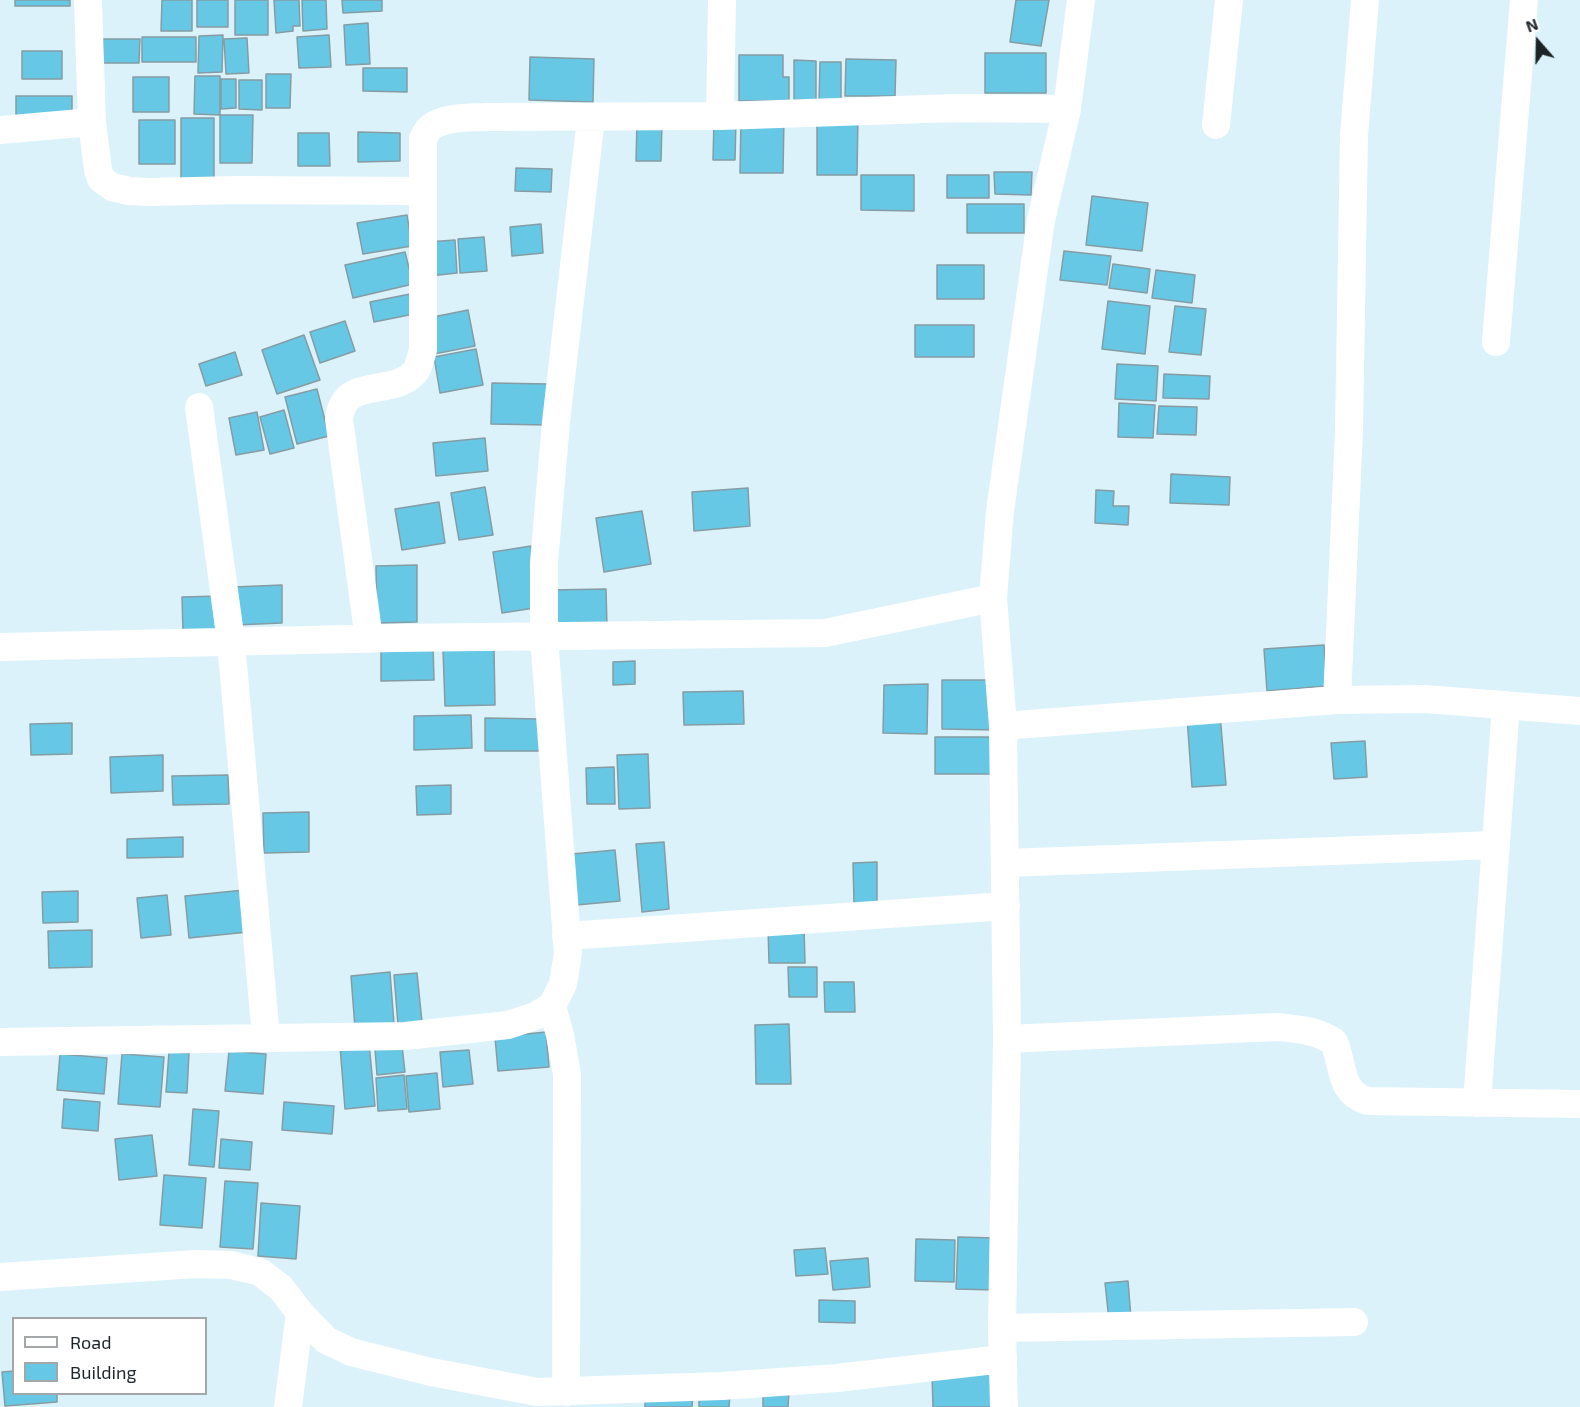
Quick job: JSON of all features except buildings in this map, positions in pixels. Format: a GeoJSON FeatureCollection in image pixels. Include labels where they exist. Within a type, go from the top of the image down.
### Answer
{"type":"FeatureCollection","features":[{"type":"Feature","properties":{"kind":"street"},"geometry":{"type":"LineString","coordinates":[[88,0],[92,122],[98,170],[101,179],[112,187],[129,191],[422,191]]}},
{"type":"Feature","properties":{"kind":"street"},"geometry":{"type":"LineString","coordinates":[[720,116],[722,0]]}},
{"type":"Feature","properties":{"kind":"street"},"geometry":{"type":"LineString","coordinates":[[1004,1407],[1002,1328],[1007,1039],[1004,726],[993,598],[1000,511],[1041,220],[1067,109],[1081,0]]}},
{"type":"Feature","properties":{"kind":"street"},"geometry":{"type":"LineString","coordinates":[[1216,125],[1229,0]]}},
{"type":"Feature","properties":{"kind":"street"},"geometry":{"type":"LineString","coordinates":[[1337,700],[1349,430],[1354,135],[1365,0]]}},
{"type":"Feature","properties":{"kind":"street"},"geometry":{"type":"LineString","coordinates":[[1496,342],[1524,0]]}},
{"type":"Feature","properties":{"kind":"street"},"geometry":{"type":"LineString","coordinates":[[369,639],[339,419],[340,406],[348,396],[404,381],[416,372],[423,350],[423,139],[430,128],[440,123],[463,118],[488,117],[720,116],[956,108],[1067,109]]}},
{"type":"Feature","properties":{"kind":"street"},"geometry":{"type":"LineString","coordinates":[[0,1042],[405,1036],[508,1025],[535,1016],[552,1006],[563,984],[568,953],[544,637],[544,563],[547,515],[591,118]]}},
{"type":"Feature","properties":{"kind":"street"},"geometry":{"type":"LineString","coordinates":[[0,130],[92,122]]}},
{"type":"Feature","properties":{"kind":"street"},"geometry":{"type":"LineString","coordinates":[[199,407],[231,642],[266,1038]]}},
{"type":"Feature","properties":{"kind":"street"},"geometry":{"type":"LineString","coordinates":[[0,647],[825,633],[993,598]]}},
{"type":"Feature","properties":{"kind":"street"},"geometry":{"type":"LineString","coordinates":[[1004,726],[1337,700],[1425,699],[1580,711]]}},
{"type":"Feature","properties":{"kind":"street"},"geometry":{"type":"LineString","coordinates":[[1477,1103],[1506,705]]}},
{"type":"Feature","properties":{"kind":"street"},"geometry":{"type":"LineString","coordinates":[[1005,863],[1496,845]]}},
{"type":"Feature","properties":{"kind":"street"},"geometry":{"type":"LineString","coordinates":[[567,936],[1006,906]]}},
{"type":"Feature","properties":{"kind":"street"},"geometry":{"type":"LineString","coordinates":[[552,1006],[567,1074],[566,1392]]}},
{"type":"Feature","properties":{"kind":"street"},"geometry":{"type":"LineString","coordinates":[[1007,1039],[1277,1027],[1310,1030],[1334,1042],[1349,1091],[1357,1098],[1389,1103],[1580,1104]]}},
{"type":"Feature","properties":{"kind":"street"},"geometry":{"type":"LineString","coordinates":[[0,1277],[196,1264],[231,1265],[260,1272],[281,1288],[300,1313],[326,1340],[351,1352],[431,1372],[537,1392],[722,1386],[837,1378],[1003,1359]]}},
{"type":"Feature","properties":{"kind":"street"},"geometry":{"type":"LineString","coordinates":[[288,1407],[300,1313]]}},
{"type":"Feature","properties":{"kind":"street"},"geometry":{"type":"LineString","coordinates":[[1002,1328],[1354,1322]]}}]}
